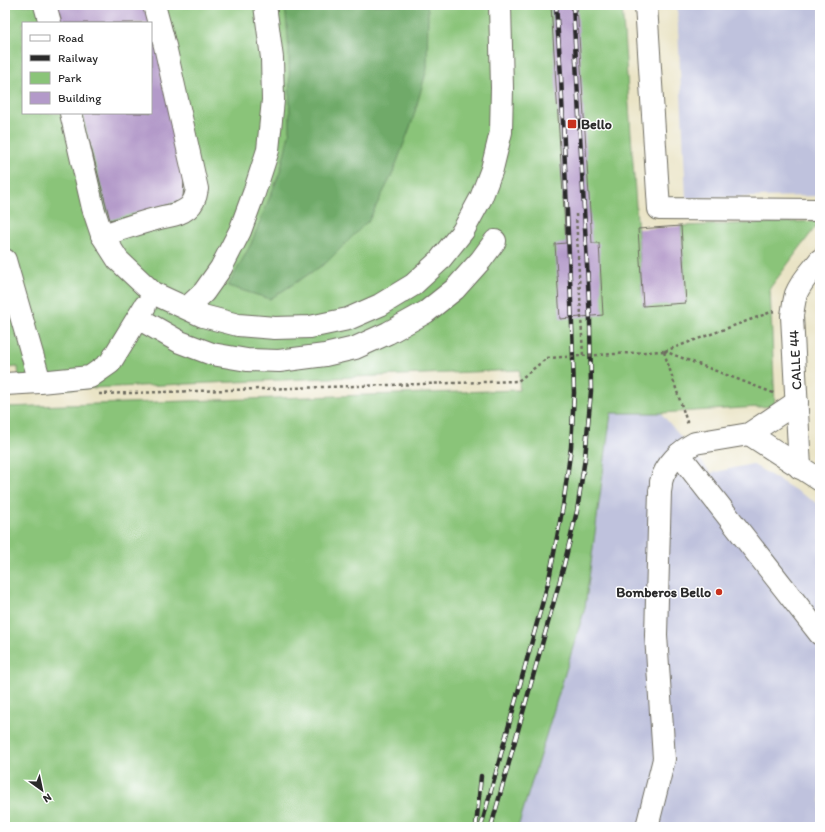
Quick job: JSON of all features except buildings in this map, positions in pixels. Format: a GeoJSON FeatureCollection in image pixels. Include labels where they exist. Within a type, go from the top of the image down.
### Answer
{"type":"FeatureCollection","features":[{"type":"Feature","properties":{"kind":"street"},"geometry":{"type":"LineString","coordinates":[[45,5],[50,22]]}},
{"type":"Feature","properties":{"kind":"street"},"geometry":{"type":"LineString","coordinates":[[102,235],[181,213],[189,207],[196,194],[197,189],[165,46],[154,5]]}},
{"type":"Feature","properties":{"kind":"street"},"geometry":{"type":"LineString","coordinates":[[187,308],[204,292],[221,268],[240,231],[268,150],[273,100],[272,58],[265,5]]}},
{"type":"Feature","properties":{"kind":"street"},"geometry":{"type":"LineString","coordinates":[[71,114],[93,208],[102,235],[118,260],[153,293],[203,316],[238,325],[275,328],[310,327],[348,319],[380,305],[413,284],[439,261],[463,231],[481,198],[492,169],[501,132],[502,88],[500,5]]}},
{"type":"Feature","properties":{"kind":"street"},"geometry":{"type":"LineString","coordinates":[[646,5],[659,209],[820,210]]}},
{"type":"Feature","properties":{"kind":"street"},"geometry":{"type":"LineString","coordinates":[[138,318],[180,342],[212,354],[247,360],[280,361],[324,355],[355,348],[388,333],[426,312],[455,289],[481,260],[495,241]]}},
{"type":"Feature","properties":{"kind":"street"},"geometry":{"type":"LineString","coordinates":[[5,260],[40,382]]}},
{"type":"Feature","properties":{"kind":"street","name":"CALLE 44"},"geometry":{"type":"LineString","coordinates":[[800,468],[792,316],[797,293],[803,282],[820,260]]}},
{"type":"Feature","properties":{"kind":"street"},"geometry":{"type":"LineString","coordinates":[[5,384],[90,377],[110,362],[153,293]]}},
{"type":"Feature","properties":{"kind":"street"},"geometry":{"type":"LineString","coordinates":[[647,827],[664,759],[656,636],[660,491],[664,474],[668,466],[687,449],[750,434],[797,402]]}},
{"type":"Feature","properties":{"kind":"street"},"geometry":{"type":"LineString","coordinates":[[750,434],[820,480]]}},
{"type":"Feature","properties":{"kind":"street"},"geometry":{"type":"LineString","coordinates":[[687,449],[820,634]]}},
{"type":"Feature","properties":{"kind":"path"},"geometry":{"type":"LineString","coordinates":[[576,214],[583,356]]}},
{"type":"Feature","properties":{"kind":"path"},"geometry":{"type":"LineString","coordinates":[[97,395],[518,381],[547,358],[664,351],[794,304]]}},
{"type":"Feature","properties":{"kind":"path"},"geometry":{"type":"LineString","coordinates":[[664,351],[797,402]]}},
{"type":"Feature","properties":{"kind":"path"},"geometry":{"type":"LineString","coordinates":[[664,351],[687,449]]}},
{"type":"Feature","properties":{"kind":"shaded area"},"geometry":{"type":"Polygon","coordinates":[[[677,5],[820,5],[820,196],[686,198],[677,5]]]}},
{"type":"Feature","properties":{"kind":"shaded area"},"geometry":{"type":"Polygon","coordinates":[[[611,412],[661,413],[711,473],[752,464],[820,505],[820,827],[516,827],[585,608],[611,412]]]}},
{"type":"Feature","properties":{"kind":"green space"},"geometry":{"type":"Polygon","coordinates":[[[5,5],[622,5],[643,306],[686,302],[681,226],[820,221],[770,288],[775,406],[661,413],[611,413],[585,608],[518,827],[5,827],[5,407],[519,390],[520,370],[20,391],[18,367],[5,368],[5,5]]]}},
{"type":"Feature","properties":{"kind":"green space"},"geometry":{"type":"Polygon","coordinates":[[[285,5],[427,5],[427,69],[412,122],[392,175],[369,220],[326,263],[270,299],[228,286],[251,244],[280,172],[290,130],[289,48],[285,5]]]}},
{"type":"Feature","properties":{"kind":"railway"},"geometry":{"type":"LineString","coordinates":[[481,827],[549,579],[563,506],[571,447],[574,393],[572,324],[561,76],[556,5]]}},
{"type":"Feature","properties":{"kind":"railway"},"geometry":{"type":"LineString","coordinates":[[491,827],[563,569],[577,511],[585,458],[591,391],[590,320],[573,5]]}},
{"type":"Feature","properties":{"kind":"railway"},"geometry":{"type":"LineString","coordinates":[[476,827],[481,776]]}},
{"type":"Feature","properties":{"kind":"place","name":"Bello"},"geometry":{"type":"Point","coordinates":[572,124]}},
{"type":"Feature","properties":{"kind":"place","name":"Bomberos Bello"},"geometry":{"type":"Point","coordinates":[719,592]}}]}
